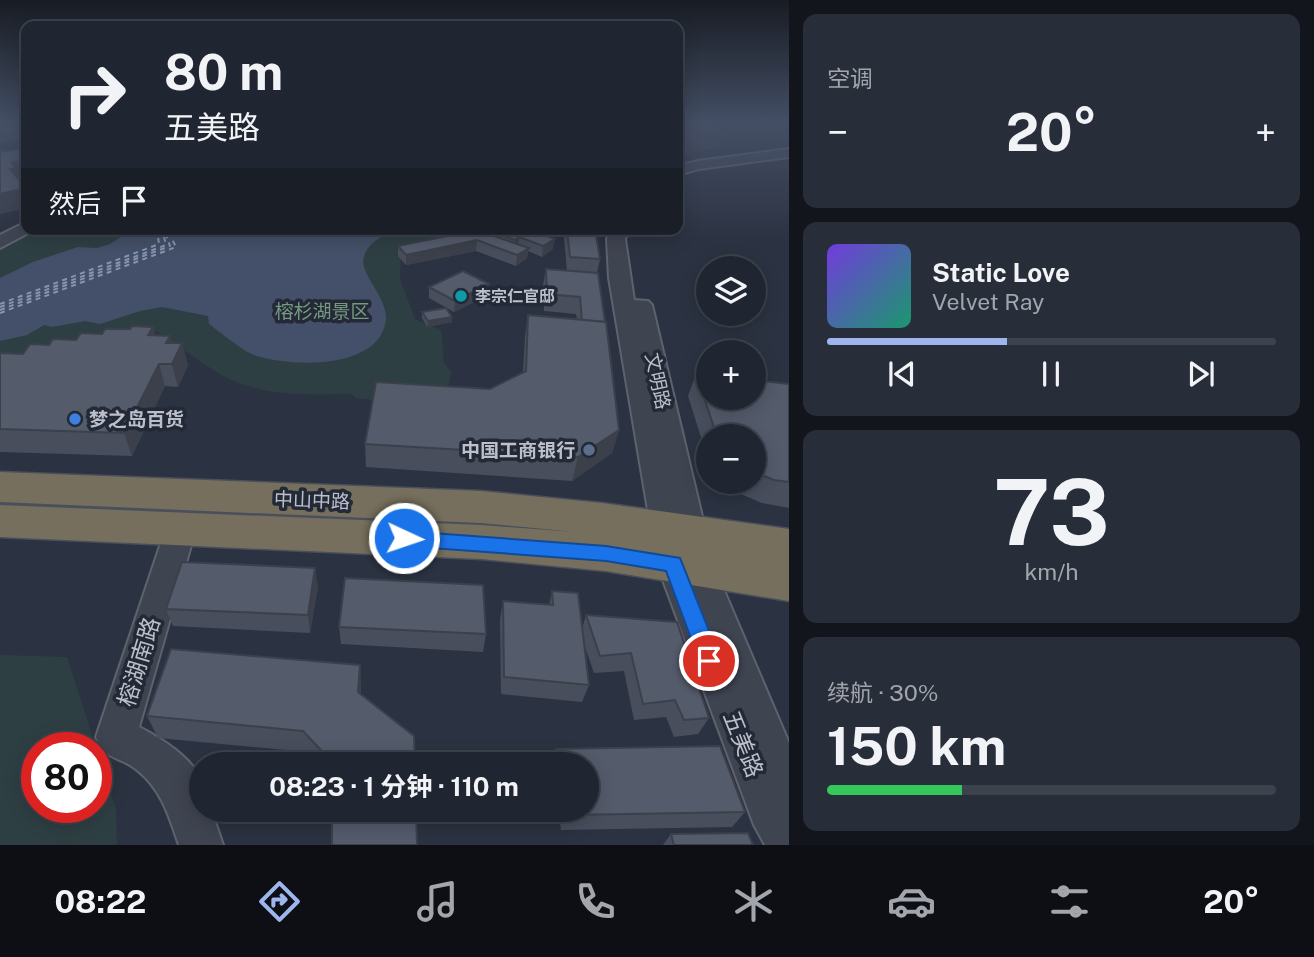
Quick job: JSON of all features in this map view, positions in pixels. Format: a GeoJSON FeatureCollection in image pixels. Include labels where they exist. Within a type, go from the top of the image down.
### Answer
{"type":"FeatureCollection","features":[{"type":"Feature","properties":{"kind":"highway","name":"中山中路"},"geometry":{"type":"LineString","coordinates":[[0,487],[481,507],[602,519],[681,548],[789,582]]}},
{"type":"Feature","properties":{"kind":"highway","name":"中山中路"},"geometry":{"type":"LineString","coordinates":[[0,521],[481,542],[606,553],[681,548],[789,548]]}},
{"type":"Feature","properties":{"kind":"street"},"geometry":{"type":"LineString","coordinates":[[683,169],[714,162]]}},
{"type":"Feature","properties":{"kind":"street"},"geometry":{"type":"LineString","coordinates":[[0,222],[21,220]]}},
{"type":"Feature","properties":{"kind":"street"},"geometry":{"type":"LineString","coordinates":[[0,243],[21,230]]}},
{"type":"Feature","properties":{"kind":"street","name":"文明路"},"geometry":{"type":"LineString","coordinates":[[618,235],[619,278],[681,548]]}},
{"type":"Feature","properties":{"kind":"street","name":"文明路"},"geometry":{"type":"LineString","coordinates":[[634,235],[631,256],[681,548]]}},
{"type":"Feature","properties":{"kind":"street","name":"榕湖南路"},"geometry":{"type":"LineString","coordinates":[[181,528],[116,737],[151,755],[181,788],[201,845]]}},
{"type":"Feature","properties":{"kind":"street","name":"五美路"},"geometry":{"type":"LineString","coordinates":[[681,548],[789,794]]}},
{"type":"Feature","properties":{"kind":"street","name":"五美路"},"geometry":{"type":"LineString","coordinates":[[681,548],[769,810],[789,844]]}},
{"type":"Feature","properties":{"kind":"green space","name":"榕杉湖景区"},"geometry":{"type":"Polygon","coordinates":[[[21,228],[21,235],[478,235],[401,256],[400,279],[415,319],[441,330],[444,363],[451,371],[449,384],[424,396],[394,402],[356,398],[352,394],[295,394],[252,387],[219,373],[156,331],[0,357],[0,237],[21,228]]]}},
{"type":"Feature","properties":{"kind":"green space"},"geometry":{"type":"Polygon","coordinates":[[[0,655],[67,657],[91,732],[21,732],[21,823],[112,823],[112,797],[116,809],[117,845],[0,845],[0,655]]]}},
{"type":"Feature","properties":{"kind":"water"},"geometry":{"type":"Polygon","coordinates":[[[124,235],[386,235],[368,249],[363,263],[382,302],[386,319],[380,336],[369,348],[333,361],[312,363],[257,356],[239,347],[209,324],[208,316],[162,307],[100,324],[85,321],[52,327],[44,325],[27,335],[0,341],[0,278],[33,262],[78,247],[97,248],[124,235]]]}},
{"type":"Feature","properties":{"kind":"building"},"geometry":{"type":"Polygon","coordinates":[[[0,162],[15,162],[12,163],[16,168],[10,169],[21,182],[21,189],[0,194],[0,162]]]}},
{"type":"Feature","properties":{"kind":"building"},"geometry":{"type":"Polygon","coordinates":[[[452,235],[491,235],[529,248],[517,255],[477,240],[406,255],[398,246],[452,235]]]}},
{"type":"Feature","properties":{"kind":"building"},"geometry":{"type":"Polygon","coordinates":[[[502,235],[545,235],[555,239],[543,246],[519,237],[515,240],[502,235]]]}},
{"type":"Feature","properties":{"kind":"building"},"geometry":{"type":"Polygon","coordinates":[[[568,235],[596,235],[600,259],[570,257],[568,235]]]}},
{"type":"Feature","properties":{"kind":"building"},"geometry":{"type":"Polygon","coordinates":[[[546,269],[598,273],[605,322],[582,320],[580,297],[547,294],[546,269]]]}},
{"type":"Feature","properties":{"kind":"building"},"geometry":{"type":"Polygon","coordinates":[[[463,271],[489,284],[455,301],[429,287],[463,271]]]}},
{"type":"Feature","properties":{"kind":"building"},"geometry":{"type":"Polygon","coordinates":[[[446,308],[452,317],[428,321],[422,312],[446,308]]]}},
{"type":"Feature","properties":{"kind":"building"},"geometry":{"type":"Polygon","coordinates":[[[528,315],[606,322],[619,430],[578,457],[365,444],[376,382],[490,389],[526,371],[528,315]]]}},
{"type":"Feature","properties":{"kind":"building","name":"梦之岛百货"},"geometry":{"type":"Polygon","coordinates":[[[132,326],[153,327],[148,335],[170,336],[166,343],[182,343],[172,364],[159,364],[124,433],[0,429],[0,353],[23,354],[30,344],[49,345],[53,339],[76,340],[81,333],[102,334],[105,329],[130,329],[132,326]]]}},
{"type":"Feature","properties":{"kind":"building"},"geometry":{"type":"Polygon","coordinates":[[[766,381],[789,384],[789,482],[766,477],[766,424],[713,424],[708,410],[766,410],[766,381]]]}},
{"type":"Feature","properties":{"kind":"building"},"geometry":{"type":"Polygon","coordinates":[[[182,562],[315,568],[308,615],[166,609],[182,562]]]}},
{"type":"Feature","properties":{"kind":"building"},"geometry":{"type":"Polygon","coordinates":[[[345,578],[483,585],[486,634],[339,627],[345,578]]]}},
{"type":"Feature","properties":{"kind":"building"},"geometry":{"type":"Polygon","coordinates":[[[552,591],[578,593],[589,685],[504,677],[503,601],[553,605],[552,591]]]}},
{"type":"Feature","properties":{"kind":"building"},"geometry":{"type":"Polygon","coordinates":[[[586,615],[677,622],[709,718],[684,720],[675,700],[643,704],[631,653],[600,656],[586,615]]]}},
{"type":"Feature","properties":{"kind":"building"},"geometry":{"type":"Polygon","coordinates":[[[171,649],[360,665],[358,692],[414,736],[415,752],[323,752],[303,731],[147,716],[171,649]]]}},
{"type":"Feature","properties":{"kind":"building"},"geometry":{"type":"Polygon","coordinates":[[[720,746],[745,812],[599,814],[599,752],[557,752],[556,749],[720,746]]]}},
{"type":"Feature","properties":{"kind":"building"},"geometry":{"type":"Polygon","coordinates":[[[332,822],[416,822],[417,845],[332,845],[332,822]]]}},
{"type":"Feature","properties":{"kind":"building"},"geometry":{"type":"Polygon","coordinates":[[[748,833],[753,845],[674,845],[671,834],[748,833]]]}},
{"type":"Feature","properties":{"kind":"ferry route"},"geometry":{"type":"LineString","coordinates":[[0,304],[159,244],[158,235]]}},
{"type":"Feature","properties":{"kind":"ferry route"},"geometry":{"type":"LineString","coordinates":[[0,307],[166,245],[164,235]]}},
{"type":"Feature","properties":{"kind":"ferry route"},"geometry":{"type":"LineString","coordinates":[[0,310],[170,246],[166,235]]}},
{"type":"Feature","properties":{"kind":"ferry route"},"geometry":{"type":"LineString","coordinates":[[0,313],[176,247],[170,235]]}},
{"type":"Feature","properties":{"kind":"place","name":"李宗仁官邸"},"geometry":{"type":"Point","coordinates":[461,296]}},
{"type":"Feature","properties":{"kind":"place","name":"梦之岛百货"},"geometry":{"type":"Point","coordinates":[75,419]}},
{"type":"Feature","properties":{"kind":"place","name":"中国工商银行"},"geometry":{"type":"Point","coordinates":[589,450]}},
{"type":"Feature","properties":{"kind":"route"},"geometry":{"type":"LineString","coordinates":[[404,538],[606,553],[673,564],[709,661]]}}]}
